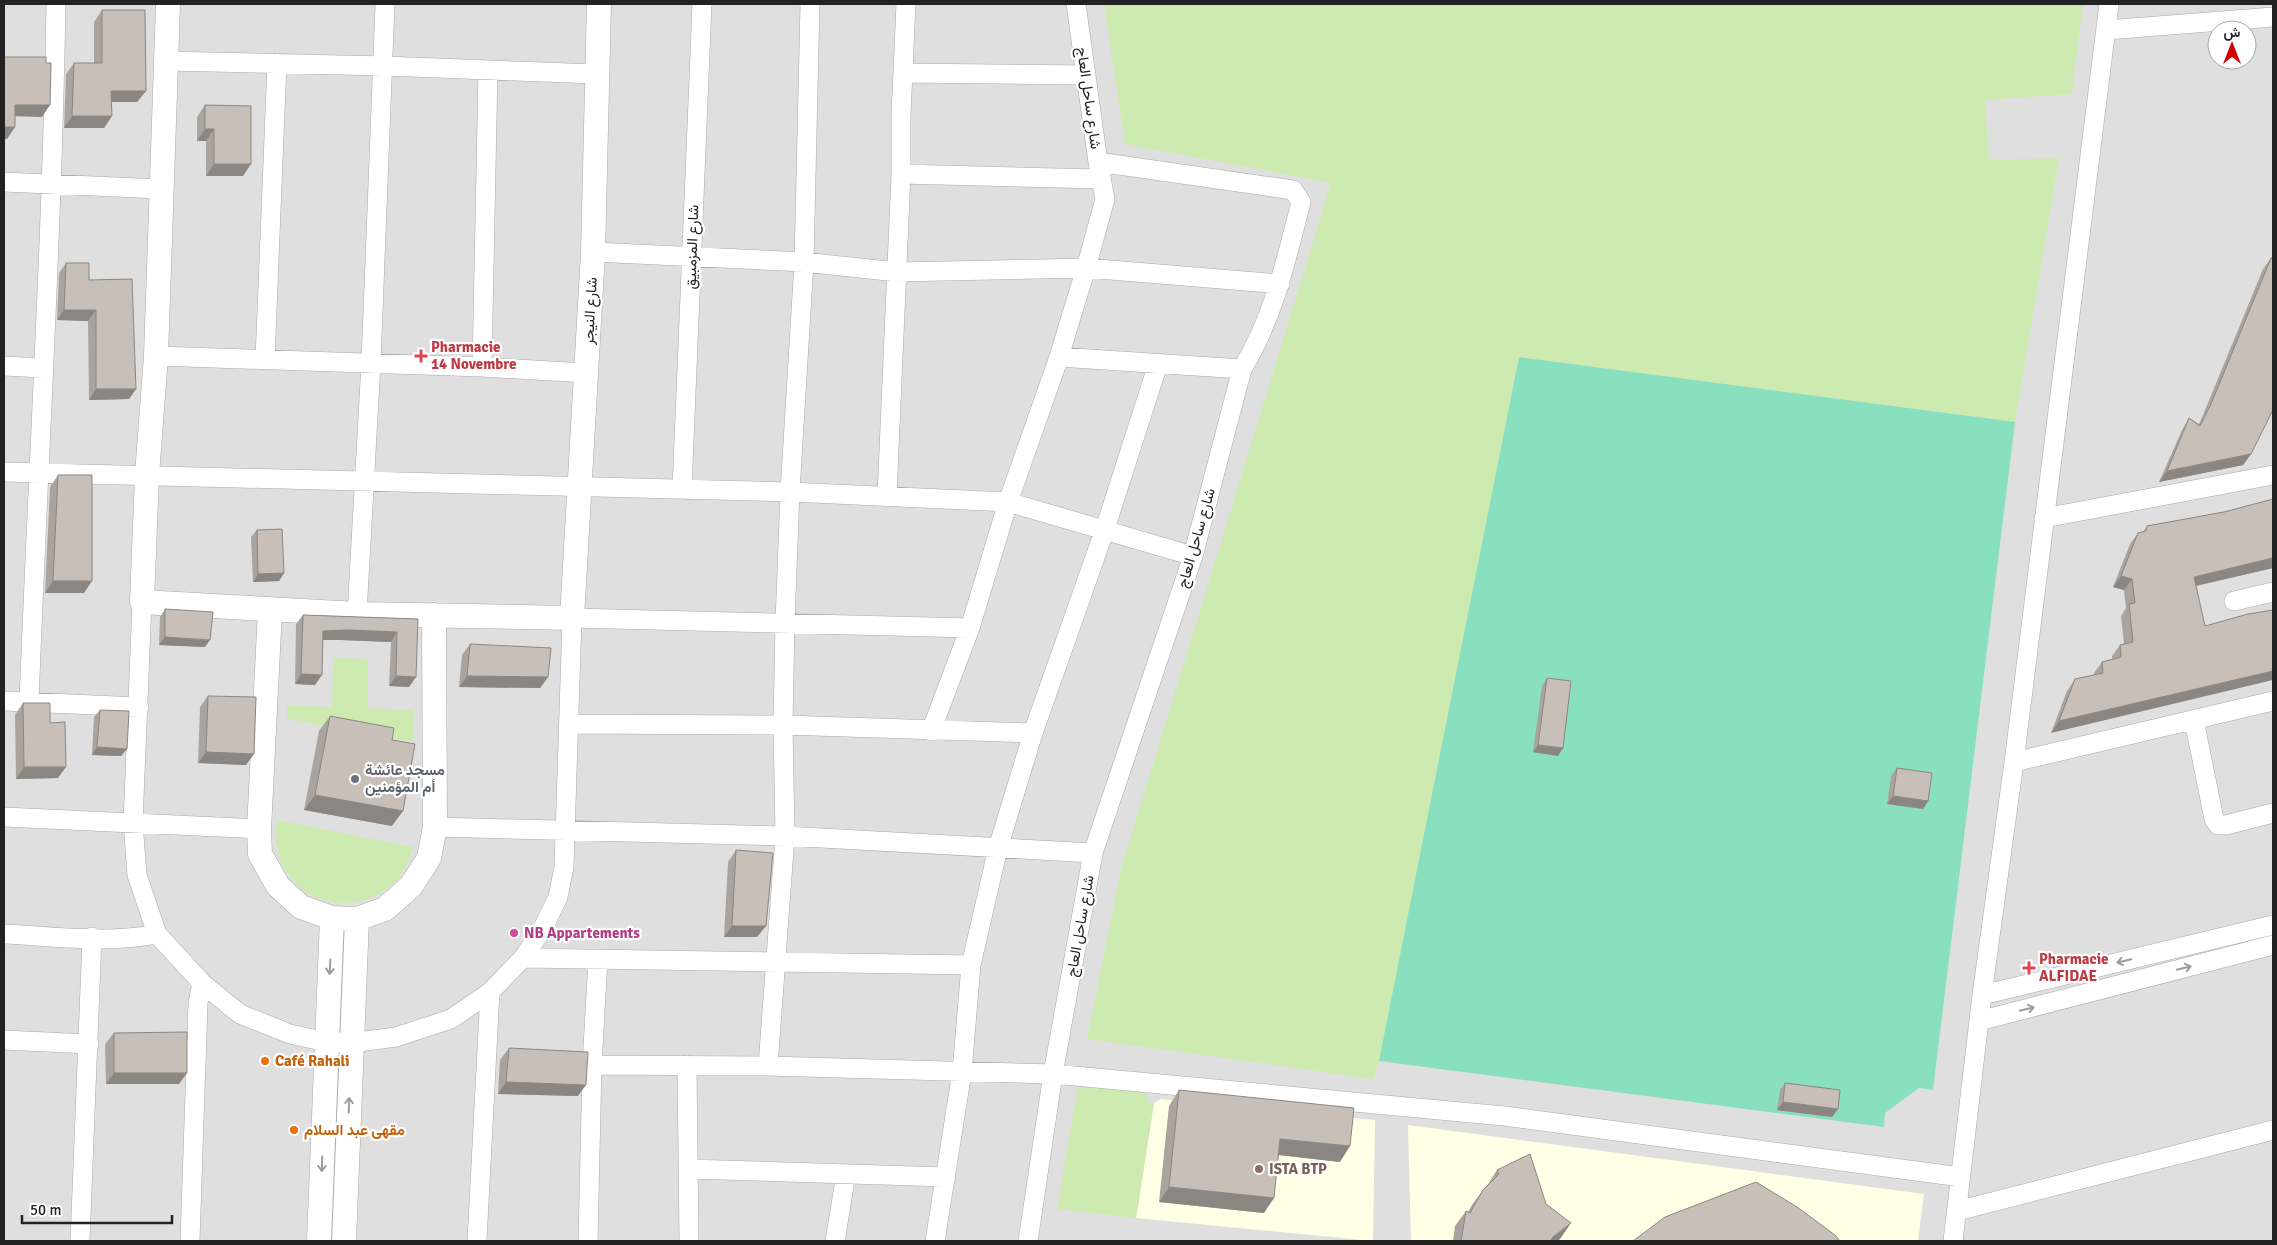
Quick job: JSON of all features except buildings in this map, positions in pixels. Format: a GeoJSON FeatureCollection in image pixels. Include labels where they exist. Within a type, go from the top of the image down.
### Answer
{"type":"FeatureCollection","features":[{"type":"Feature","properties":{"kind":"street"},"geometry":{"type":"LineString","coordinates":[[29,702],[38,473],[53,184],[56,4]]}},
{"type":"Feature","properties":{"kind":"street"},"geometry":{"type":"LineString","coordinates":[[168,4],[156,356],[147,475],[133,823],[137,876],[157,934],[202,983],[240,1014],[290,1034],[326,1042],[351,1043],[396,1037],[451,1019],[490,992],[523,958],[542,930],[558,897],[564,867],[566,830],[572,618]]}},
{"type":"Feature","properties":{"kind":"street"},"geometry":{"type":"LineString","coordinates":[[357,614],[384,66],[385,4]]}},
{"type":"Feature","properties":{"kind":"street","name":"شارع النيجر"},"geometry":{"type":"LineString","coordinates":[[572,618],[592,252],[599,4]]}},
{"type":"Feature","properties":{"kind":"street","name":"شارع المزمبيق"},"geometry":{"type":"LineString","coordinates":[[682,490],[702,4]]}},
{"type":"Feature","properties":{"kind":"street"},"geometry":{"type":"LineString","coordinates":[[768,1066],[785,836],[783,725],[785,622],[790,492],[804,262],[810,4]]}},
{"type":"Feature","properties":{"kind":"street"},"geometry":{"type":"LineString","coordinates":[[887,496],[901,174],[906,4]]}},
{"type":"Feature","properties":{"kind":"street","name":"شارع ساحل العاج"},"geometry":{"type":"LineString","coordinates":[[1028,1241],[1053,1074],[1094,853],[1192,556],[1242,368],[1258,342],[1280,284],[1301,202],[1293,190],[1099,171],[1076,4]]}},
{"type":"Feature","properties":{"kind":"street"},"geometry":{"type":"LineString","coordinates":[[1953,1241],[1982,995],[2014,762],[2109,4]]}},
{"type":"Feature","properties":{"kind":"street"},"geometry":{"type":"LineString","coordinates":[[2106,30],[2273,17]]}},
{"type":"Feature","properties":{"kind":"street"},"geometry":{"type":"LineString","coordinates":[[165,61],[384,66],[596,74]]}},
{"type":"Feature","properties":{"kind":"street"},"geometry":{"type":"LineString","coordinates":[[266,360],[277,63]]}},
{"type":"Feature","properties":{"kind":"street"},"geometry":{"type":"LineString","coordinates":[[482,367],[488,70]]}},
{"type":"Feature","properties":{"kind":"street"},"geometry":{"type":"LineString","coordinates":[[903,73],[1086,75]]}},
{"type":"Feature","properties":{"kind":"street"},"geometry":{"type":"LineString","coordinates":[[901,174],[1099,171],[1105,199],[1058,357],[1008,502],[970,628],[931,731]]}},
{"type":"Feature","properties":{"kind":"street"},"geometry":{"type":"LineString","coordinates":[[4,182],[161,190]]}},
{"type":"Feature","properties":{"kind":"street"},"geometry":{"type":"LineString","coordinates":[[592,252],[804,262],[897,272],[1086,268],[1280,284]]}},
{"type":"Feature","properties":{"kind":"street"},"geometry":{"type":"LineString","coordinates":[[156,356],[370,362],[586,373]]}},
{"type":"Feature","properties":{"kind":"street"},"geometry":{"type":"LineString","coordinates":[[1058,357],[1242,368]]}},
{"type":"Feature","properties":{"kind":"street"},"geometry":{"type":"LineString","coordinates":[[936,1241],[962,1072],[971,965],[998,848],[1033,733],[1105,529],[1158,364]]}},
{"type":"Feature","properties":{"kind":"street"},"geometry":{"type":"LineString","coordinates":[[4,366],[43,368]]}},
{"type":"Feature","properties":{"kind":"street"},"geometry":{"type":"LineString","coordinates":[[4,472],[790,492],[1008,502],[1192,556]]}},
{"type":"Feature","properties":{"kind":"street"},"geometry":{"type":"LineString","coordinates":[[2044,518],[2273,475]]}},
{"type":"Feature","properties":{"kind":"street"},"geometry":{"type":"LineString","coordinates":[[2234,601],[2273,592]]}},
{"type":"Feature","properties":{"kind":"street"},"geometry":{"type":"LineString","coordinates":[[142,602],[357,614],[785,622],[970,628]]}},
{"type":"Feature","properties":{"kind":"street"},"geometry":{"type":"LineString","coordinates":[[270,610],[259,829],[260,854],[278,886],[301,907],[332,918],[357,919],[385,909],[411,886],[429,858],[435,827],[434,615]]}},
{"type":"Feature","properties":{"kind":"street"},"geometry":{"type":"LineString","coordinates":[[2014,762],[2273,700]]}},
{"type":"Feature","properties":{"kind":"street"},"geometry":{"type":"LineString","coordinates":[[4,701],[138,707]]}},
{"type":"Feature","properties":{"kind":"street"},"geometry":{"type":"LineString","coordinates":[[2194,720],[2214,819],[2218,825],[2226,825],[2273,813]]}},
{"type":"Feature","properties":{"kind":"street"},"geometry":{"type":"LineString","coordinates":[[570,724],[783,725],[1033,733]]}},
{"type":"Feature","properties":{"kind":"street"},"geometry":{"type":"LineString","coordinates":[[4,817],[259,829]]}},
{"type":"Feature","properties":{"kind":"street"},"geometry":{"type":"LineString","coordinates":[[435,827],[785,836],[1094,853]]}},
{"type":"Feature","properties":{"kind":"street"},"geometry":{"type":"LineString","coordinates":[[319,1241],[332,918]]}},
{"type":"Feature","properties":{"kind":"street"},"geometry":{"type":"LineString","coordinates":[[344,1241],[357,919]]}},
{"type":"Feature","properties":{"kind":"street"},"geometry":{"type":"LineString","coordinates":[[1982,995],[2273,925]]}},
{"type":"Feature","properties":{"kind":"street"},"geometry":{"type":"LineString","coordinates":[[4,934],[141,938],[157,934]]}},
{"type":"Feature","properties":{"kind":"street"},"geometry":{"type":"LineString","coordinates":[[80,1241],[92,938]]}},
{"type":"Feature","properties":{"kind":"street"},"geometry":{"type":"LineString","coordinates":[[1979,1021],[2273,945]]}},
{"type":"Feature","properties":{"kind":"street"},"geometry":{"type":"LineString","coordinates":[[523,958],[971,965]]}},
{"type":"Feature","properties":{"kind":"street"},"geometry":{"type":"LineString","coordinates":[[588,1241],[592,1066],[598,959]]}},
{"type":"Feature","properties":{"kind":"street"},"geometry":{"type":"LineString","coordinates":[[190,1241],[198,1003],[202,983]]}},
{"type":"Feature","properties":{"kind":"street"},"geometry":{"type":"LineString","coordinates":[[477,1241],[490,992]]}},
{"type":"Feature","properties":{"kind":"street"},"geometry":{"type":"LineString","coordinates":[[4,1040],[89,1044]]}},
{"type":"Feature","properties":{"kind":"street"},"geometry":{"type":"LineString","coordinates":[[687,1065],[689,1241]]}},
{"type":"Feature","properties":{"kind":"street"},"geometry":{"type":"LineString","coordinates":[[592,1066],[768,1066],[1053,1074],[1504,1116],[1961,1177]]}},
{"type":"Feature","properties":{"kind":"street"},"geometry":{"type":"LineString","coordinates":[[1957,1211],[2273,1130]]}},
{"type":"Feature","properties":{"kind":"street"},"geometry":{"type":"LineString","coordinates":[[688,1169],[946,1176]]}},
{"type":"Feature","properties":{"kind":"street"},"geometry":{"type":"LineString","coordinates":[[835,1241],[846,1174]]}},
{"type":"Feature","properties":{"kind":"shaded area"},"geometry":{"type":"Polygon","coordinates":[[[4,4],[2273,4],[2273,1241],[4,1241],[4,4]]]}},
{"type":"Feature","properties":{"kind":"shaded area","name":"ISTA BTP"},"geometry":{"type":"Polygon","coordinates":[[[1161,1099],[1375,1120],[1373,1241],[1136,1218],[1154,1103],[1161,1099]]]}},
{"type":"Feature","properties":{"kind":"shaded area"},"geometry":{"type":"Polygon","coordinates":[[[1408,1125],[1924,1194],[1918,1241],[1411,1241],[1408,1125]]]}},
{"type":"Feature","properties":{"kind":"green space"},"geometry":{"type":"Polygon","coordinates":[[[1104,4],[2083,4],[2072,94],[1985,100],[1989,160],[2059,158],[2015,422],[1519,357],[1379,1061],[1373,1079],[1087,1039],[1121,868],[1331,183],[1125,144],[1104,4]]]}},
{"type":"Feature","properties":{"kind":"green space"},"geometry":{"type":"Polygon","coordinates":[[[1519,357],[2015,422],[1933,1090],[1919,1088],[1885,1113],[1884,1127],[1379,1061],[1519,357]]]}},
{"type":"Feature","properties":{"kind":"green space"},"geometry":{"type":"Polygon","coordinates":[[[333,658],[368,659],[368,708],[413,710],[413,742],[287,719],[287,705],[332,707],[333,658]]]}},
{"type":"Feature","properties":{"kind":"green space"},"geometry":{"type":"Polygon","coordinates":[[[277,820],[413,847],[408,864],[403,872],[381,893],[361,901],[340,903],[321,900],[305,891],[291,878],[281,862],[276,842],[277,820]]]}},
{"type":"Feature","properties":{"kind":"green space"},"geometry":{"type":"Polygon","coordinates":[[[1078,1084],[1148,1093],[1148,1102],[1154,1103],[1136,1218],[1057,1209],[1078,1084]]]}},
{"type":"Feature","properties":{"kind":"place","name":"Pharmacie 14 Novembre"},"geometry":{"type":"Point","coordinates":[421,356]}},
{"type":"Feature","properties":{"kind":"place","name":"مسجد عائشة أم المؤمنين"},"geometry":{"type":"Point","coordinates":[355,779]}},
{"type":"Feature","properties":{"kind":"place","name":"NB Appartements"},"geometry":{"type":"Point","coordinates":[514,933]}},
{"type":"Feature","properties":{"kind":"place","name":"Pharmacie ALFIDAE"},"geometry":{"type":"Point","coordinates":[2029,968]}},
{"type":"Feature","properties":{"kind":"place","name":"Café Rahali"},"geometry":{"type":"Point","coordinates":[265,1061]}},
{"type":"Feature","properties":{"kind":"place","name":"مقهى عبد السلام"},"geometry":{"type":"Point","coordinates":[294,1130]}},
{"type":"Feature","properties":{"kind":"place","name":"ISTA BTP"},"geometry":{"type":"Point","coordinates":[1259,1169]}}]}
